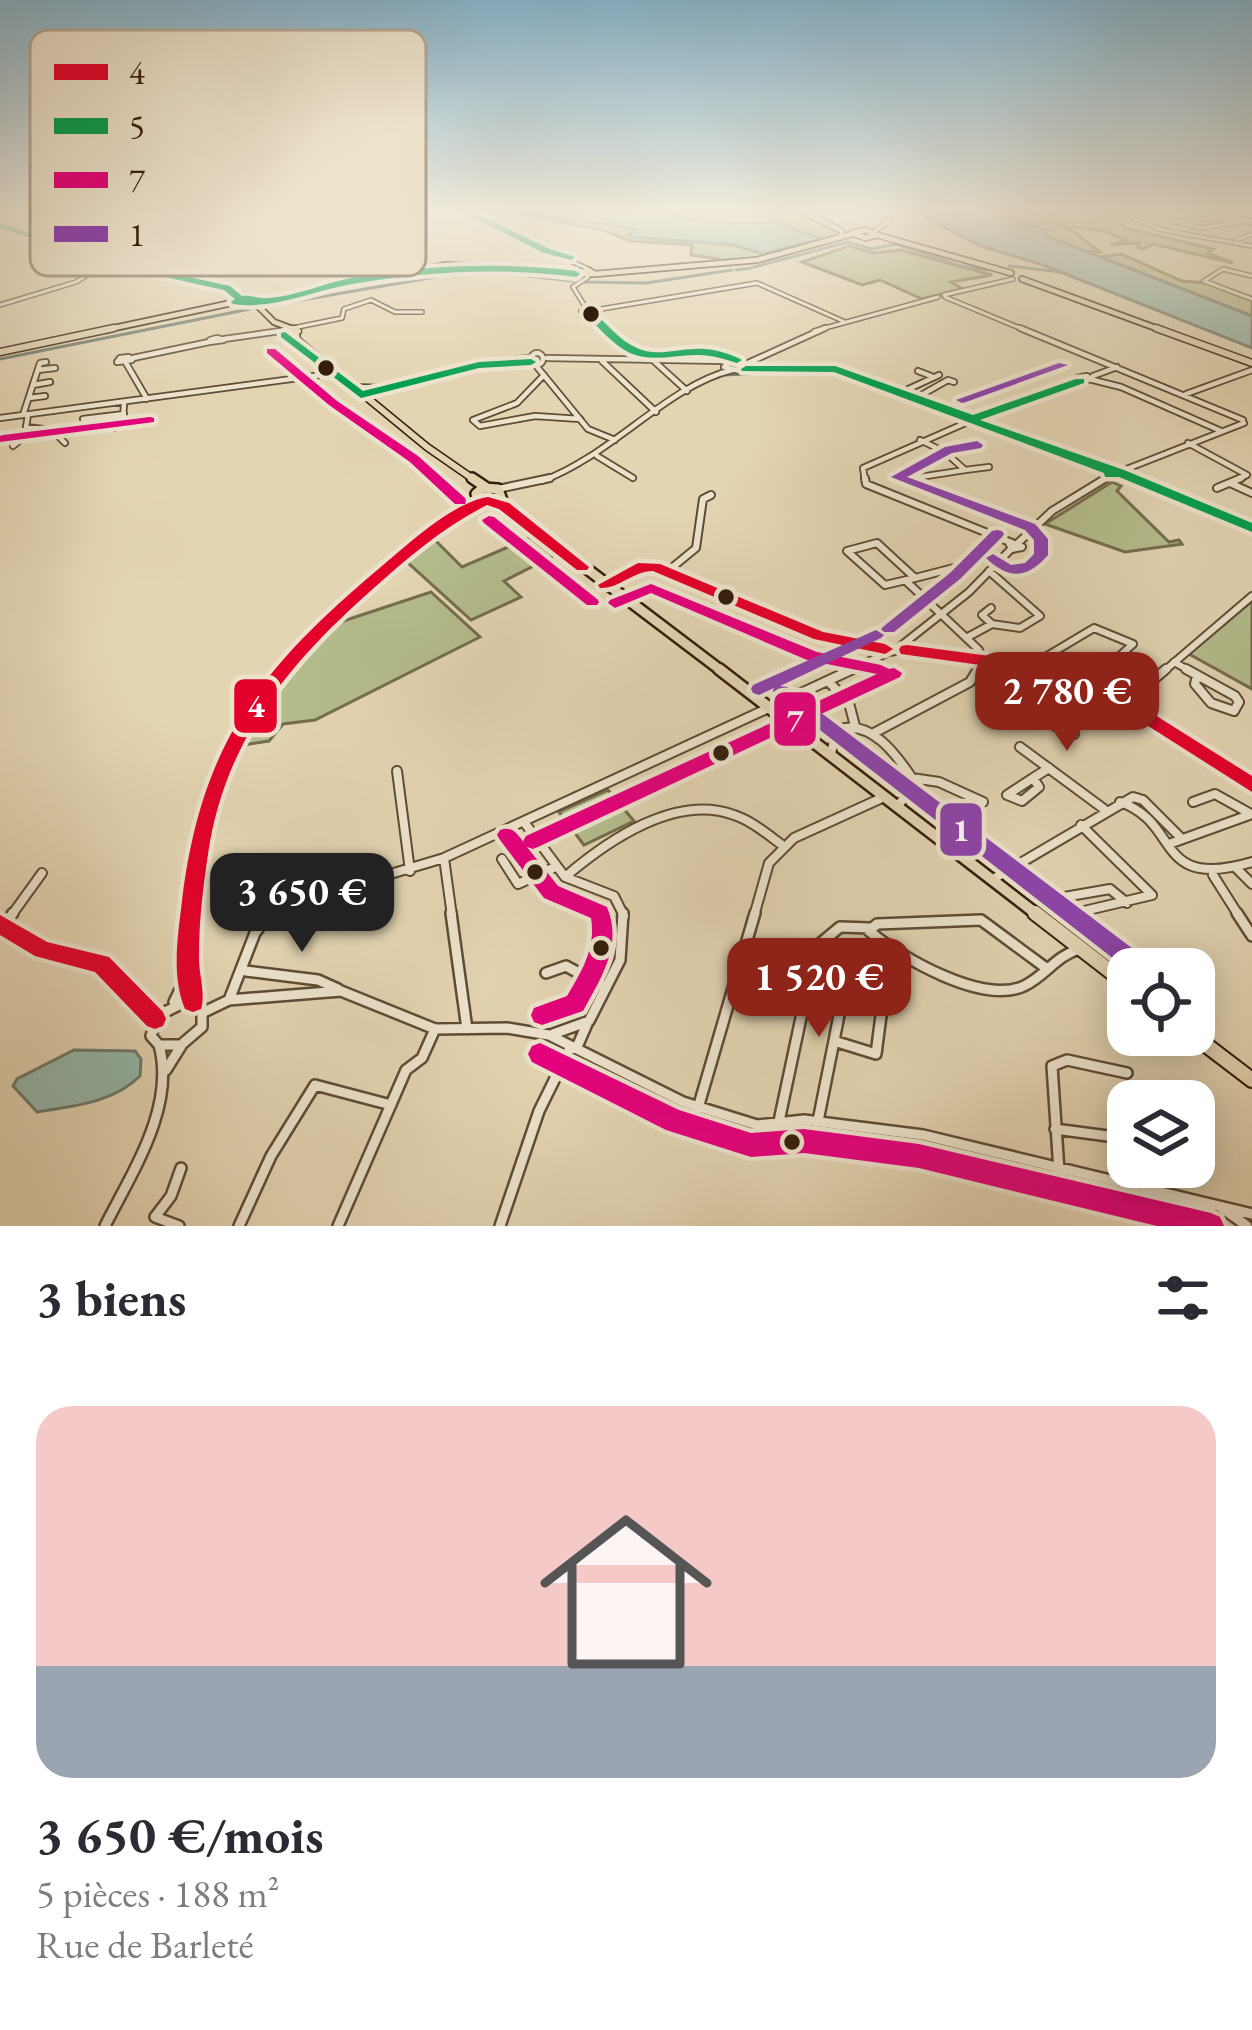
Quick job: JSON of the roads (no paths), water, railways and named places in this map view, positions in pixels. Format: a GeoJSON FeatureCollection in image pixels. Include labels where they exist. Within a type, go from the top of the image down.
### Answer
{"type":"FeatureCollection","features":[{"type":"Feature","properties":{"kind":"main road"},"geometry":{"type":"LineString","coordinates":[[551,269],[633,273],[700,269]]}},
{"type":"Feature","properties":{"kind":"main road"},"geometry":{"type":"LineString","coordinates":[[992,269],[1252,364]]}},
{"type":"Feature","properties":{"kind":"main road"},"geometry":{"type":"LineString","coordinates":[[159,276],[246,300],[361,395]]}},
{"type":"Feature","properties":{"kind":"main road"},"geometry":{"type":"LineString","coordinates":[[0,352],[379,276]]}},
{"type":"Feature","properties":{"kind":"main road"},"geometry":{"type":"LineString","coordinates":[[288,332],[331,374],[645,614]]}},
{"type":"Feature","properties":{"kind":"main road"},"geometry":{"type":"LineString","coordinates":[[570,555],[1107,969]]}},
{"type":"Feature","properties":{"kind":"main road"},"geometry":{"type":"LineString","coordinates":[[586,571],[608,584]]}},
{"type":"Feature","properties":{"kind":"main road"},"geometry":{"type":"LineString","coordinates":[[1215,1052],[1252,1080]]}},
{"type":"Feature","properties":{"kind":"street"},"geometry":{"type":"LineString","coordinates":[[580,269],[585,272],[573,287],[621,348],[766,370],[822,367],[902,392],[1252,527]]}},
{"type":"Feature","properties":{"kind":"street"},"geometry":{"type":"LineString","coordinates":[[1223,269],[1204,281],[1252,299]]}},
{"type":"Feature","properties":{"kind":"street"},"geometry":{"type":"LineString","coordinates":[[0,304],[86,276]]}},
{"type":"Feature","properties":{"kind":"street"},"geometry":{"type":"LineString","coordinates":[[204,1012],[193,1001],[188,973],[200,818],[215,769],[240,719],[297,646],[460,512],[596,456],[733,364],[796,337],[1014,276]]}},
{"type":"Feature","properties":{"kind":"street"},"geometry":{"type":"LineString","coordinates":[[591,311],[757,283],[845,322]]}},
{"type":"Feature","properties":{"kind":"street"},"geometry":{"type":"LineString","coordinates":[[940,297],[1249,422]]}},
{"type":"Feature","properties":{"kind":"street"},"geometry":{"type":"LineString","coordinates":[[147,399],[130,360],[224,339],[288,332],[343,318],[344,309],[374,301],[393,312],[422,312]]}},
{"type":"Feature","properties":{"kind":"street"},"geometry":{"type":"LineString","coordinates":[[539,364],[614,353],[607,332]]}},
{"type":"Feature","properties":{"kind":"street"},"geometry":{"type":"LineString","coordinates":[[575,360],[733,364]]}},
{"type":"Feature","properties":{"kind":"street"},"geometry":{"type":"LineString","coordinates":[[602,361],[657,412]]}},
{"type":"Feature","properties":{"kind":"street"},"geometry":{"type":"LineString","coordinates":[[654,361],[687,391]]}},
{"type":"Feature","properties":{"kind":"street"},"geometry":{"type":"LineString","coordinates":[[46,362],[40,363],[25,426],[56,432],[65,443]]}},
{"type":"Feature","properties":{"kind":"street"},"geometry":{"type":"LineString","coordinates":[[361,395],[476,364],[733,364]]}},
{"type":"Feature","properties":{"kind":"street"},"geometry":{"type":"LineString","coordinates":[[539,364],[517,403],[472,419],[479,426],[535,416],[580,419]]}},
{"type":"Feature","properties":{"kind":"street"},"geometry":{"type":"LineString","coordinates":[[539,364],[591,430],[617,441]]}},
{"type":"Feature","properties":{"kind":"street"},"geometry":{"type":"LineString","coordinates":[[1183,395],[1252,364]]}},
{"type":"Feature","properties":{"kind":"street"},"geometry":{"type":"LineString","coordinates":[[1092,379],[1117,367]]}},
{"type":"Feature","properties":{"kind":"street"},"geometry":{"type":"LineString","coordinates":[[38,370],[55,368]]}},
{"type":"Feature","properties":{"kind":"street"},"geometry":{"type":"LineString","coordinates":[[902,392],[935,376],[918,371]]}},
{"type":"Feature","properties":{"kind":"street"},"geometry":{"type":"LineString","coordinates":[[0,418],[331,374]]}},
{"type":"Feature","properties":{"kind":"street"},"geometry":{"type":"LineString","coordinates":[[1013,545],[867,486],[862,469],[920,440],[1080,381],[1078,376],[1118,386],[1221,431]]}},
{"type":"Feature","properties":{"kind":"street"},"geometry":{"type":"LineString","coordinates":[[916,398],[947,380],[954,382]]}},
{"type":"Feature","properties":{"kind":"street"},"geometry":{"type":"LineString","coordinates":[[33,385],[50,382]]}},
{"type":"Feature","properties":{"kind":"street"},"geometry":{"type":"LineString","coordinates":[[350,385],[380,390]]}},
{"type":"Feature","properties":{"kind":"street"},"geometry":{"type":"LineString","coordinates":[[380,390],[370,398],[385,414]]}},
{"type":"Feature","properties":{"kind":"street"},"geometry":{"type":"LineString","coordinates":[[29,398],[45,396]]}},
{"type":"Feature","properties":{"kind":"street"},"geometry":{"type":"LineString","coordinates":[[114,428],[122,423],[124,403]]}},
{"type":"Feature","properties":{"kind":"street"},"geometry":{"type":"LineString","coordinates":[[83,419],[124,414]]}},
{"type":"Feature","properties":{"kind":"street"},"geometry":{"type":"LineString","coordinates":[[904,647],[1056,508],[1139,463],[1249,422]]}},
{"type":"Feature","properties":{"kind":"street"},"geometry":{"type":"LineString","coordinates":[[13,446],[34,429]]}},
{"type":"Feature","properties":{"kind":"street"},"geometry":{"type":"LineString","coordinates":[[920,440],[946,452],[965,470]]}},
{"type":"Feature","properties":{"kind":"street"},"geometry":{"type":"LineString","coordinates":[[1188,443],[1247,475],[1217,488]]}},
{"type":"Feature","properties":{"kind":"street"},"geometry":{"type":"LineString","coordinates":[[596,456],[633,478]]}},
{"type":"Feature","properties":{"kind":"street"},"geometry":{"type":"LineString","coordinates":[[907,479],[989,467]]}},
{"type":"Feature","properties":{"kind":"street"},"geometry":{"type":"LineString","coordinates":[[1230,482],[1252,493]]}},
{"type":"Feature","properties":{"kind":"street"},"geometry":{"type":"LineString","coordinates":[[668,571],[696,548],[703,499],[711,495]]}},
{"type":"Feature","properties":{"kind":"street"},"geometry":{"type":"LineString","coordinates":[[973,563],[910,579],[879,584],[848,550],[877,543],[910,579],[940,614],[966,638],[982,659]]}},
{"type":"Feature","properties":{"kind":"street"},"geometry":{"type":"LineString","coordinates":[[608,584],[643,566],[668,571],[818,637],[884,651]]}},
{"type":"Feature","properties":{"kind":"street"},"geometry":{"type":"LineString","coordinates":[[989,572],[1041,615],[1020,628],[992,624],[982,615],[991,608]]}},
{"type":"Feature","properties":{"kind":"street"},"geometry":{"type":"LineString","coordinates":[[1125,704],[1252,596]]}},
{"type":"Feature","properties":{"kind":"street"},"geometry":{"type":"LineString","coordinates":[[966,638],[992,624]]}},
{"type":"Feature","properties":{"kind":"street"},"geometry":{"type":"LineString","coordinates":[[1086,694],[1089,684],[1133,644],[1094,628],[1046,656],[1089,684]]}},
{"type":"Feature","properties":{"kind":"street"},"geometry":{"type":"LineString","coordinates":[[229,1000],[261,921],[273,909],[444,858],[855,669],[884,651],[904,647],[1012,665],[1125,704],[1252,785]]}},
{"type":"Feature","properties":{"kind":"street"},"geometry":{"type":"LineString","coordinates":[[872,734],[965,686],[977,674],[982,659]]}},
{"type":"Feature","properties":{"kind":"street"},"geometry":{"type":"LineString","coordinates":[[1174,662],[1238,698],[1234,711],[1222,710],[1199,693],[1197,675]]}},
{"type":"Feature","properties":{"kind":"street"},"geometry":{"type":"LineString","coordinates":[[977,674],[1051,720]]}},
{"type":"Feature","properties":{"kind":"street"},"geometry":{"type":"LineString","coordinates":[[829,681],[849,703],[855,726]]}},
{"type":"Feature","properties":{"kind":"street"},"geometry":{"type":"LineString","coordinates":[[830,756],[837,730],[855,726],[872,734],[902,759],[912,778],[910,792],[896,806]]}},
{"type":"Feature","properties":{"kind":"street"},"geometry":{"type":"LineString","coordinates":[[1020,747],[1105,810]]}},
{"type":"Feature","properties":{"kind":"street"},"geometry":{"type":"LineString","coordinates":[[1033,778],[1049,768]]}},
{"type":"Feature","properties":{"kind":"street"},"geometry":{"type":"LineString","coordinates":[[397,771],[410,871]]}},
{"type":"Feature","properties":{"kind":"street"},"geometry":{"type":"LineString","coordinates":[[912,778],[939,782],[983,802]]}},
{"type":"Feature","properties":{"kind":"street"},"geometry":{"type":"LineString","coordinates":[[1193,802],[1215,794],[1252,814]]}},
{"type":"Feature","properties":{"kind":"street"},"geometry":{"type":"LineString","coordinates":[[698,1108],[764,873],[782,845],[884,797]]}},
{"type":"Feature","properties":{"kind":"street"},"geometry":{"type":"LineString","coordinates":[[992,880],[1120,802],[1141,798],[1180,837]]}},
{"type":"Feature","properties":{"kind":"street"},"geometry":{"type":"LineString","coordinates":[[1120,802],[1132,806],[1184,864],[1213,875],[1252,936]]}},
{"type":"Feature","properties":{"kind":"street"},"geometry":{"type":"LineString","coordinates":[[565,877],[615,837],[691,811],[728,812],[782,845]]}},
{"type":"Feature","properties":{"kind":"street"},"geometry":{"type":"LineString","coordinates":[[1169,844],[1252,814]]}},
{"type":"Feature","properties":{"kind":"street"},"geometry":{"type":"LineString","coordinates":[[500,1226],[539,1111],[606,988],[625,941],[620,903],[565,877],[524,822]]}},
{"type":"Feature","properties":{"kind":"street"},"geometry":{"type":"LineString","coordinates":[[1007,871],[1072,916],[1149,897],[1151,890],[1081,825]]}},
{"type":"Feature","properties":{"kind":"street"},"geometry":{"type":"LineString","coordinates":[[444,858],[467,1030]]}},
{"type":"Feature","properties":{"kind":"street"},"geometry":{"type":"LineString","coordinates":[[502,860],[518,884],[555,867]]}},
{"type":"Feature","properties":{"kind":"street"},"geometry":{"type":"LineString","coordinates":[[1213,875],[1252,862]]}},
{"type":"Feature","properties":{"kind":"street"},"geometry":{"type":"LineString","coordinates":[[1236,868],[1252,884]]}},
{"type":"Feature","properties":{"kind":"street"},"geometry":{"type":"LineString","coordinates":[[42,873],[2,925],[42,950],[101,964],[155,1018]]}},
{"type":"Feature","properties":{"kind":"street"},"geometry":{"type":"LineString","coordinates":[[1043,899],[1109,889],[1127,903]]}},
{"type":"Feature","properties":{"kind":"street"},"geometry":{"type":"LineString","coordinates":[[778,1126],[816,947],[840,927],[981,920],[1046,968]]}},
{"type":"Feature","properties":{"kind":"street"},"geometry":{"type":"LineString","coordinates":[[870,928],[871,934],[902,956],[966,982],[1017,989],[1058,958],[1082,949]]}},
{"type":"Feature","properties":{"kind":"street"},"geometry":{"type":"LineString","coordinates":[[1055,929],[1063,943],[1058,958]]}},
{"type":"Feature","properties":{"kind":"street"},"geometry":{"type":"LineString","coordinates":[[546,973],[566,966],[606,988]]}},
{"type":"Feature","properties":{"kind":"street"},"geometry":{"type":"LineString","coordinates":[[247,971],[318,980],[434,1029],[507,1028],[549,1035],[698,1108],[757,1125],[818,1121],[923,1135],[1252,1214]]}},
{"type":"Feature","properties":{"kind":"street"},"geometry":{"type":"LineString","coordinates":[[105,1226],[145,1144],[163,1079],[165,1061],[151,1036],[155,1018],[170,1005],[188,973]]}},
{"type":"Feature","properties":{"kind":"street"},"geometry":{"type":"LineString","coordinates":[[291,994],[300,977]]}},
{"type":"Feature","properties":{"kind":"street"},"geometry":{"type":"LineString","coordinates":[[163,1079],[181,1046],[197,1034],[204,1012],[229,1000],[341,991]]}},
{"type":"Feature","properties":{"kind":"street"},"geometry":{"type":"LineString","coordinates":[[818,1121],[832,1041],[845,994],[860,995],[882,1008],[876,1054],[832,1041]]}},
{"type":"Feature","properties":{"kind":"street"},"geometry":{"type":"LineString","coordinates":[[147,1006],[193,1001]]}},
{"type":"Feature","properties":{"kind":"street"},"geometry":{"type":"LineString","coordinates":[[549,1035],[589,1021]]}},
{"type":"Feature","properties":{"kind":"street"},"geometry":{"type":"LineString","coordinates":[[338,1226],[406,1070],[422,1058],[434,1029]]}},
{"type":"Feature","properties":{"kind":"street"},"geometry":{"type":"LineString","coordinates":[[159,1046],[181,1046]]}},
{"type":"Feature","properties":{"kind":"street"},"geometry":{"type":"LineString","coordinates":[[1059,1171],[1053,1064],[1066,1060],[1127,1073]]}},
{"type":"Feature","properties":{"kind":"street"},"geometry":{"type":"LineString","coordinates":[[239,1226],[271,1156],[315,1085],[391,1105]]}},
{"type":"Feature","properties":{"kind":"street"},"geometry":{"type":"LineString","coordinates":[[1055,1129],[1107,1136]]}},
{"type":"Feature","properties":{"kind":"street"},"geometry":{"type":"LineString","coordinates":[[178,1226],[155,1217],[171,1196],[181,1168]]}},
{"type":"Feature","properties":{"kind":"street"},"geometry":{"type":"LineString","coordinates":[[1219,1206],[1247,1226]]}},
{"type":"Feature","properties":{"kind":"waterway"},"geometry":{"type":"LineString","coordinates":[[736,270],[742,269]]}},
{"type":"Feature","properties":{"kind":"waterway"},"geometry":{"type":"LineString","coordinates":[[983,269],[989,270]]}},
{"type":"Feature","properties":{"kind":"waterway"},"geometry":{"type":"LineString","coordinates":[[1037,269],[1061,272]]}},
{"type":"Feature","properties":{"kind":"waterway"},"geometry":{"type":"LineString","coordinates":[[261,307],[476,270],[573,281]]}},
{"type":"Feature","properties":{"kind":"waterway"},"geometry":{"type":"LineString","coordinates":[[583,282],[646,283],[732,270]]}},
{"type":"Feature","properties":{"kind":"waterway"},"geometry":{"type":"LineString","coordinates":[[0,359],[250,309]]}},
{"type":"Feature","properties":{"kind":"waterway"},"geometry":{"type":"LineString","coordinates":[[724,375],[804,371]]}}]}
